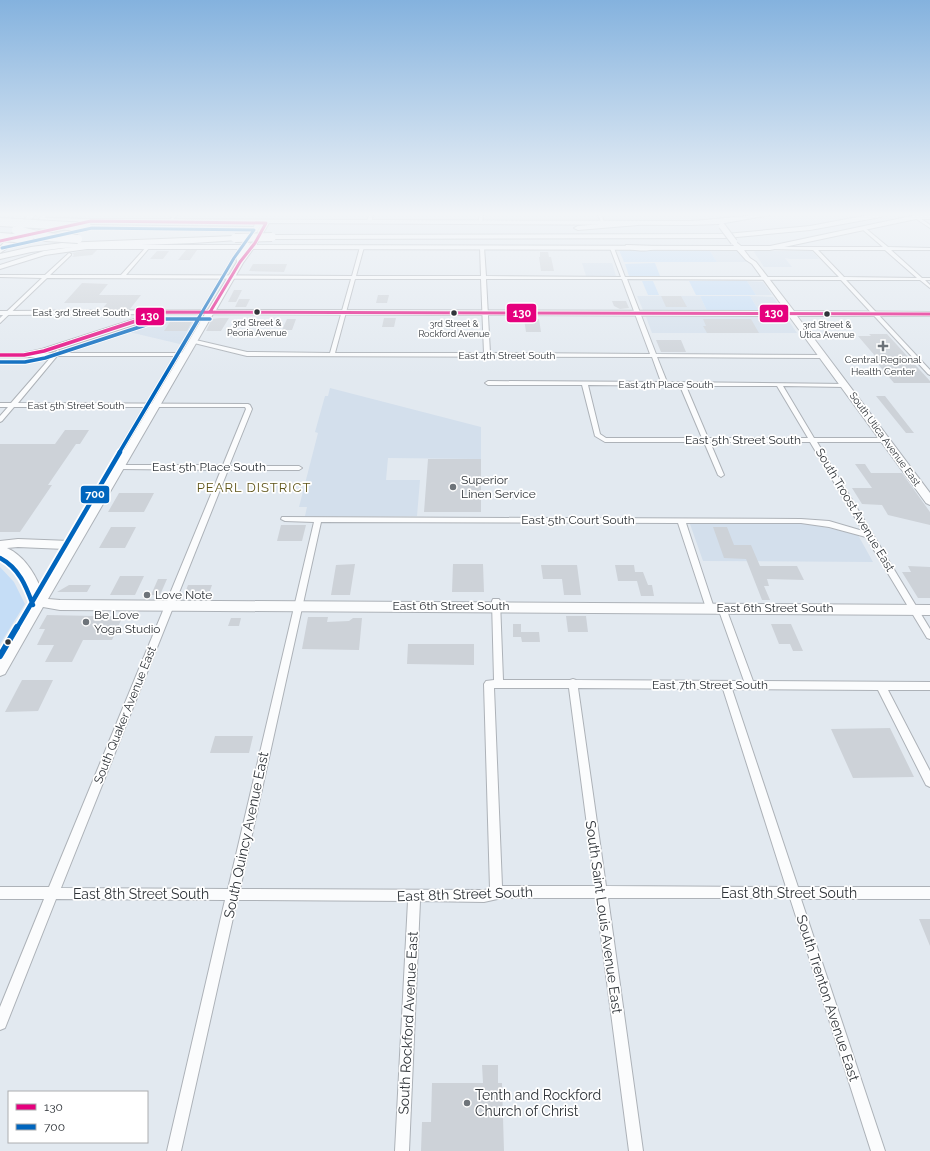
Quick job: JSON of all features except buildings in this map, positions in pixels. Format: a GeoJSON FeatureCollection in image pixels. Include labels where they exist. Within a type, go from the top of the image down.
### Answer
{"type":"FeatureCollection","features":[{"type":"Feature","properties":{"kind":"main road"},"geometry":{"type":"LineString","coordinates":[[0,670],[236,269]]}},
{"type":"Feature","properties":{"kind":"main road","name":"South Utica Avenue East"},"geometry":{"type":"LineString","coordinates":[[758,269],[930,501]]}},
{"type":"Feature","properties":{"kind":"main road"},"geometry":{"type":"LineString","coordinates":[[0,355],[37,353],[63,346],[163,312]]}},
{"type":"Feature","properties":{"kind":"main road","name":"East 3rd Street South"},"geometry":{"type":"LineString","coordinates":[[4,313],[343,312],[930,314]]}},
{"type":"Feature","properties":{"kind":"main road"},"geometry":{"type":"LineString","coordinates":[[0,545],[18,543],[74,545]]}},
{"type":"Feature","properties":{"kind":"main road"},"geometry":{"type":"LineString","coordinates":[[0,550],[10,554],[19,562],[32,582],[40,602]]}},
{"type":"Feature","properties":{"kind":"main road","name":"East 6th Street South"},"geometry":{"type":"LineString","coordinates":[[40,602],[60,605],[299,606],[496,604],[930,610]]}},
{"type":"Feature","properties":{"kind":"street"},"geometry":{"type":"LineString","coordinates":[[0,321],[4,313],[54,269]]}},
{"type":"Feature","properties":{"kind":"street"},"geometry":{"type":"LineString","coordinates":[[122,277],[129,269]]}},
{"type":"Feature","properties":{"kind":"street"},"geometry":{"type":"LineString","coordinates":[[332,354],[355,269]]}},
{"type":"Feature","properties":{"kind":"street"},"geometry":{"type":"LineString","coordinates":[[483,269],[487,355]]}},
{"type":"Feature","properties":{"kind":"street"},"geometry":{"type":"LineString","coordinates":[[620,269],[665,384]]}},
{"type":"Feature","properties":{"kind":"street"},"geometry":{"type":"LineString","coordinates":[[834,269],[930,373]]}},
{"type":"Feature","properties":{"kind":"street"},"geometry":{"type":"LineString","coordinates":[[909,269],[930,288]]}},
{"type":"Feature","properties":{"kind":"street"},"geometry":{"type":"LineString","coordinates":[[0,276],[930,279]]}},
{"type":"Feature","properties":{"kind":"street","name":"East 4th Street South"},"geometry":{"type":"LineString","coordinates":[[193,342],[201,342],[238,353],[247,354],[823,356]]}},
{"type":"Feature","properties":{"kind":"street"},"geometry":{"type":"LineString","coordinates":[[0,420],[63,346]]}},
{"type":"Feature","properties":{"kind":"street"},"geometry":{"type":"LineString","coordinates":[[15,355],[186,354]]}},
{"type":"Feature","properties":{"kind":"street","name":"East 4th Place South"},"geometry":{"type":"LineString","coordinates":[[488,383],[845,385]]}},
{"type":"Feature","properties":{"kind":"street","name":"East 5th Street South"},"geometry":{"type":"LineString","coordinates":[[585,384],[596,435],[605,440],[886,440]]}},
{"type":"Feature","properties":{"kind":"street"},"geometry":{"type":"LineString","coordinates":[[682,384],[721,475]]}},
{"type":"Feature","properties":{"kind":"street","name":"South Troost Avenue East"},"geometry":{"type":"LineString","coordinates":[[779,385],[930,636]]}},
{"type":"Feature","properties":{"kind":"street","name":"East 5th Street South"},"geometry":{"type":"LineString","coordinates":[[0,405],[248,406]]}},
{"type":"Feature","properties":{"kind":"street","name":"South Quaker Avenue East"},"geometry":{"type":"LineString","coordinates":[[0,1022],[170,605],[224,467],[249,409],[248,406]]}},
{"type":"Feature","properties":{"kind":"street","name":"East 5th Place South"},"geometry":{"type":"LineString","coordinates":[[119,467],[299,468]]}},
{"type":"Feature","properties":{"kind":"street","name":"South Quincy Avenue East"},"geometry":{"type":"LineString","coordinates":[[174,1151],[234,894],[318,518]]}},
{"type":"Feature","properties":{"kind":"street","name":"East 5th Court South"},"geometry":{"type":"LineString","coordinates":[[285,519],[681,520],[816,522],[869,535]]}},
{"type":"Feature","properties":{"kind":"street"},"geometry":{"type":"LineString","coordinates":[[681,520],[716,608],[750,685]]}},
{"type":"Feature","properties":{"kind":"street"},"geometry":{"type":"LineString","coordinates":[[496,604],[494,684],[496,893]]}},
{"type":"Feature","properties":{"kind":"street","name":"East 7th Street South"},"geometry":{"type":"LineString","coordinates":[[494,684],[930,686]]}},
{"type":"Feature","properties":{"kind":"street","name":"South Saint Louis Avenue East"},"geometry":{"type":"LineString","coordinates":[[572,684],[636,1151]]}},
{"type":"Feature","properties":{"kind":"street","name":"South Trenton Avenue East"},"geometry":{"type":"LineString","coordinates":[[726,685],[878,1151]]}},
{"type":"Feature","properties":{"kind":"street"},"geometry":{"type":"LineString","coordinates":[[881,686],[930,782]]}},
{"type":"Feature","properties":{"kind":"street","name":"East 8th Street South"},"geometry":{"type":"LineString","coordinates":[[0,893],[414,896],[484,896],[502,892],[794,892],[930,894]]}},
{"type":"Feature","properties":{"kind":"street","name":"South Rockford Avenue East"},"geometry":{"type":"LineString","coordinates":[[402,1151],[414,896]]}},
{"type":"Feature","properties":{"kind":"shaded area"},"geometry":{"type":"Polygon","coordinates":[[[584,269],[614,269],[616,276],[586,276],[584,269]]]}},
{"type":"Feature","properties":{"kind":"shaded area"},"geometry":{"type":"Polygon","coordinates":[[[627,269],[657,269],[660,276],[629,276],[627,269]]]}},
{"type":"Feature","properties":{"kind":"shaded area"},"geometry":{"type":"Polygon","coordinates":[[[642,281],[653,281],[659,295],[648,295],[642,281]]]}},
{"type":"Feature","properties":{"kind":"shaded area"},"geometry":{"type":"Polygon","coordinates":[[[689,281],[747,281],[756,295],[696,295],[689,281]]]}},
{"type":"Feature","properties":{"kind":"shaded area"},"geometry":{"type":"Polygon","coordinates":[[[747,281],[763,282],[772,295],[756,295],[747,281]]]}},
{"type":"Feature","properties":{"kind":"shaded area"},"geometry":{"type":"Polygon","coordinates":[[[637,296],[700,296],[707,311],[643,310],[637,296]]]}},
{"type":"Feature","properties":{"kind":"shaded area"},"geometry":{"type":"Polygon","coordinates":[[[700,296],[750,296],[759,311],[707,311],[700,296]]]}},
{"type":"Feature","properties":{"kind":"shaded area"},"geometry":{"type":"Polygon","coordinates":[[[750,296],[773,297],[783,311],[759,311],[750,296]]]}},
{"type":"Feature","properties":{"kind":"shaded area"},"geometry":{"type":"Polygon","coordinates":[[[161,316],[200,317],[184,345],[129,332],[135,325],[161,316]]]}},
{"type":"Feature","properties":{"kind":"shaded area"},"geometry":{"type":"Polygon","coordinates":[[[646,317],[786,317],[797,333],[652,333],[646,317]]]}},
{"type":"Feature","properties":{"kind":"shaded area"},"geometry":{"type":"Polygon","coordinates":[[[330,388],[481,427],[481,459],[388,458],[386,480],[420,480],[417,516],[305,516],[307,507],[299,507],[318,433],[315,432],[325,396],[328,396],[330,388]]]}},
{"type":"Feature","properties":{"kind":"shaded area"},"geometry":{"type":"Polygon","coordinates":[[[690,524],[811,524],[858,535],[873,562],[703,561],[690,524]]]}},
{"type":"Feature","properties":{"kind":"shaded area"},"geometry":{"type":"Polygon","coordinates":[[[0,567],[14,582],[25,604],[0,644],[0,567]]]}},
{"type":"Feature","properties":{"kind":"transit line","name":"700"},"geometry":{"type":"LineString","coordinates":[[0,656],[228,269]]}},
{"type":"Feature","properties":{"kind":"transit line","name":"130"},"geometry":{"type":"LineString","coordinates":[[210,312],[236,269]]}},
{"type":"Feature","properties":{"kind":"transit line","name":"130"},"geometry":{"type":"LineString","coordinates":[[0,355],[24,355],[44,351],[163,312],[930,314]]}},
{"type":"Feature","properties":{"kind":"transit line","name":"700"},"geometry":{"type":"LineString","coordinates":[[0,362],[25,362],[45,358],[164,319],[210,319]]}},
{"type":"Feature","properties":{"kind":"transit line","name":"700"},"geometry":{"type":"LineString","coordinates":[[0,558],[17,571],[33,605]]}},
{"type":"Feature","properties":{"kind":"place","name":"3rd Street & Peoria Avenue"},"geometry":{"type":"Point","coordinates":[257,312]}},
{"type":"Feature","properties":{"kind":"place","name":"3rd Street & Rockford Avenue"},"geometry":{"type":"Point","coordinates":[454,313]}},
{"type":"Feature","properties":{"kind":"place","name":"3rd Street & Utica Avenue"},"geometry":{"type":"Point","coordinates":[827,314]}},
{"type":"Feature","properties":{"kind":"place","name":"Central Regional Health Center"},"geometry":{"type":"Point","coordinates":[883,346]}},
{"type":"Feature","properties":{"kind":"place","name":"Superior Linen Service"},"geometry":{"type":"Point","coordinates":[453,487]}},
{"type":"Feature","properties":{"kind":"place","name":"Love Note"},"geometry":{"type":"Point","coordinates":[147,595]}},
{"type":"Feature","properties":{"kind":"place","name":"Be Love Yoga Studio"},"geometry":{"type":"Point","coordinates":[86,622]}},
{"type":"Feature","properties":{"kind":"place","name":"Tenth and Rockford Church of Christ"},"geometry":{"type":"Point","coordinates":[467,1103]}},
{"type":"Feature","properties":{"kind":"district","name":"PEARL DISTRICT"},"geometry":{"type":"Point","coordinates":[254,487]}}]}
